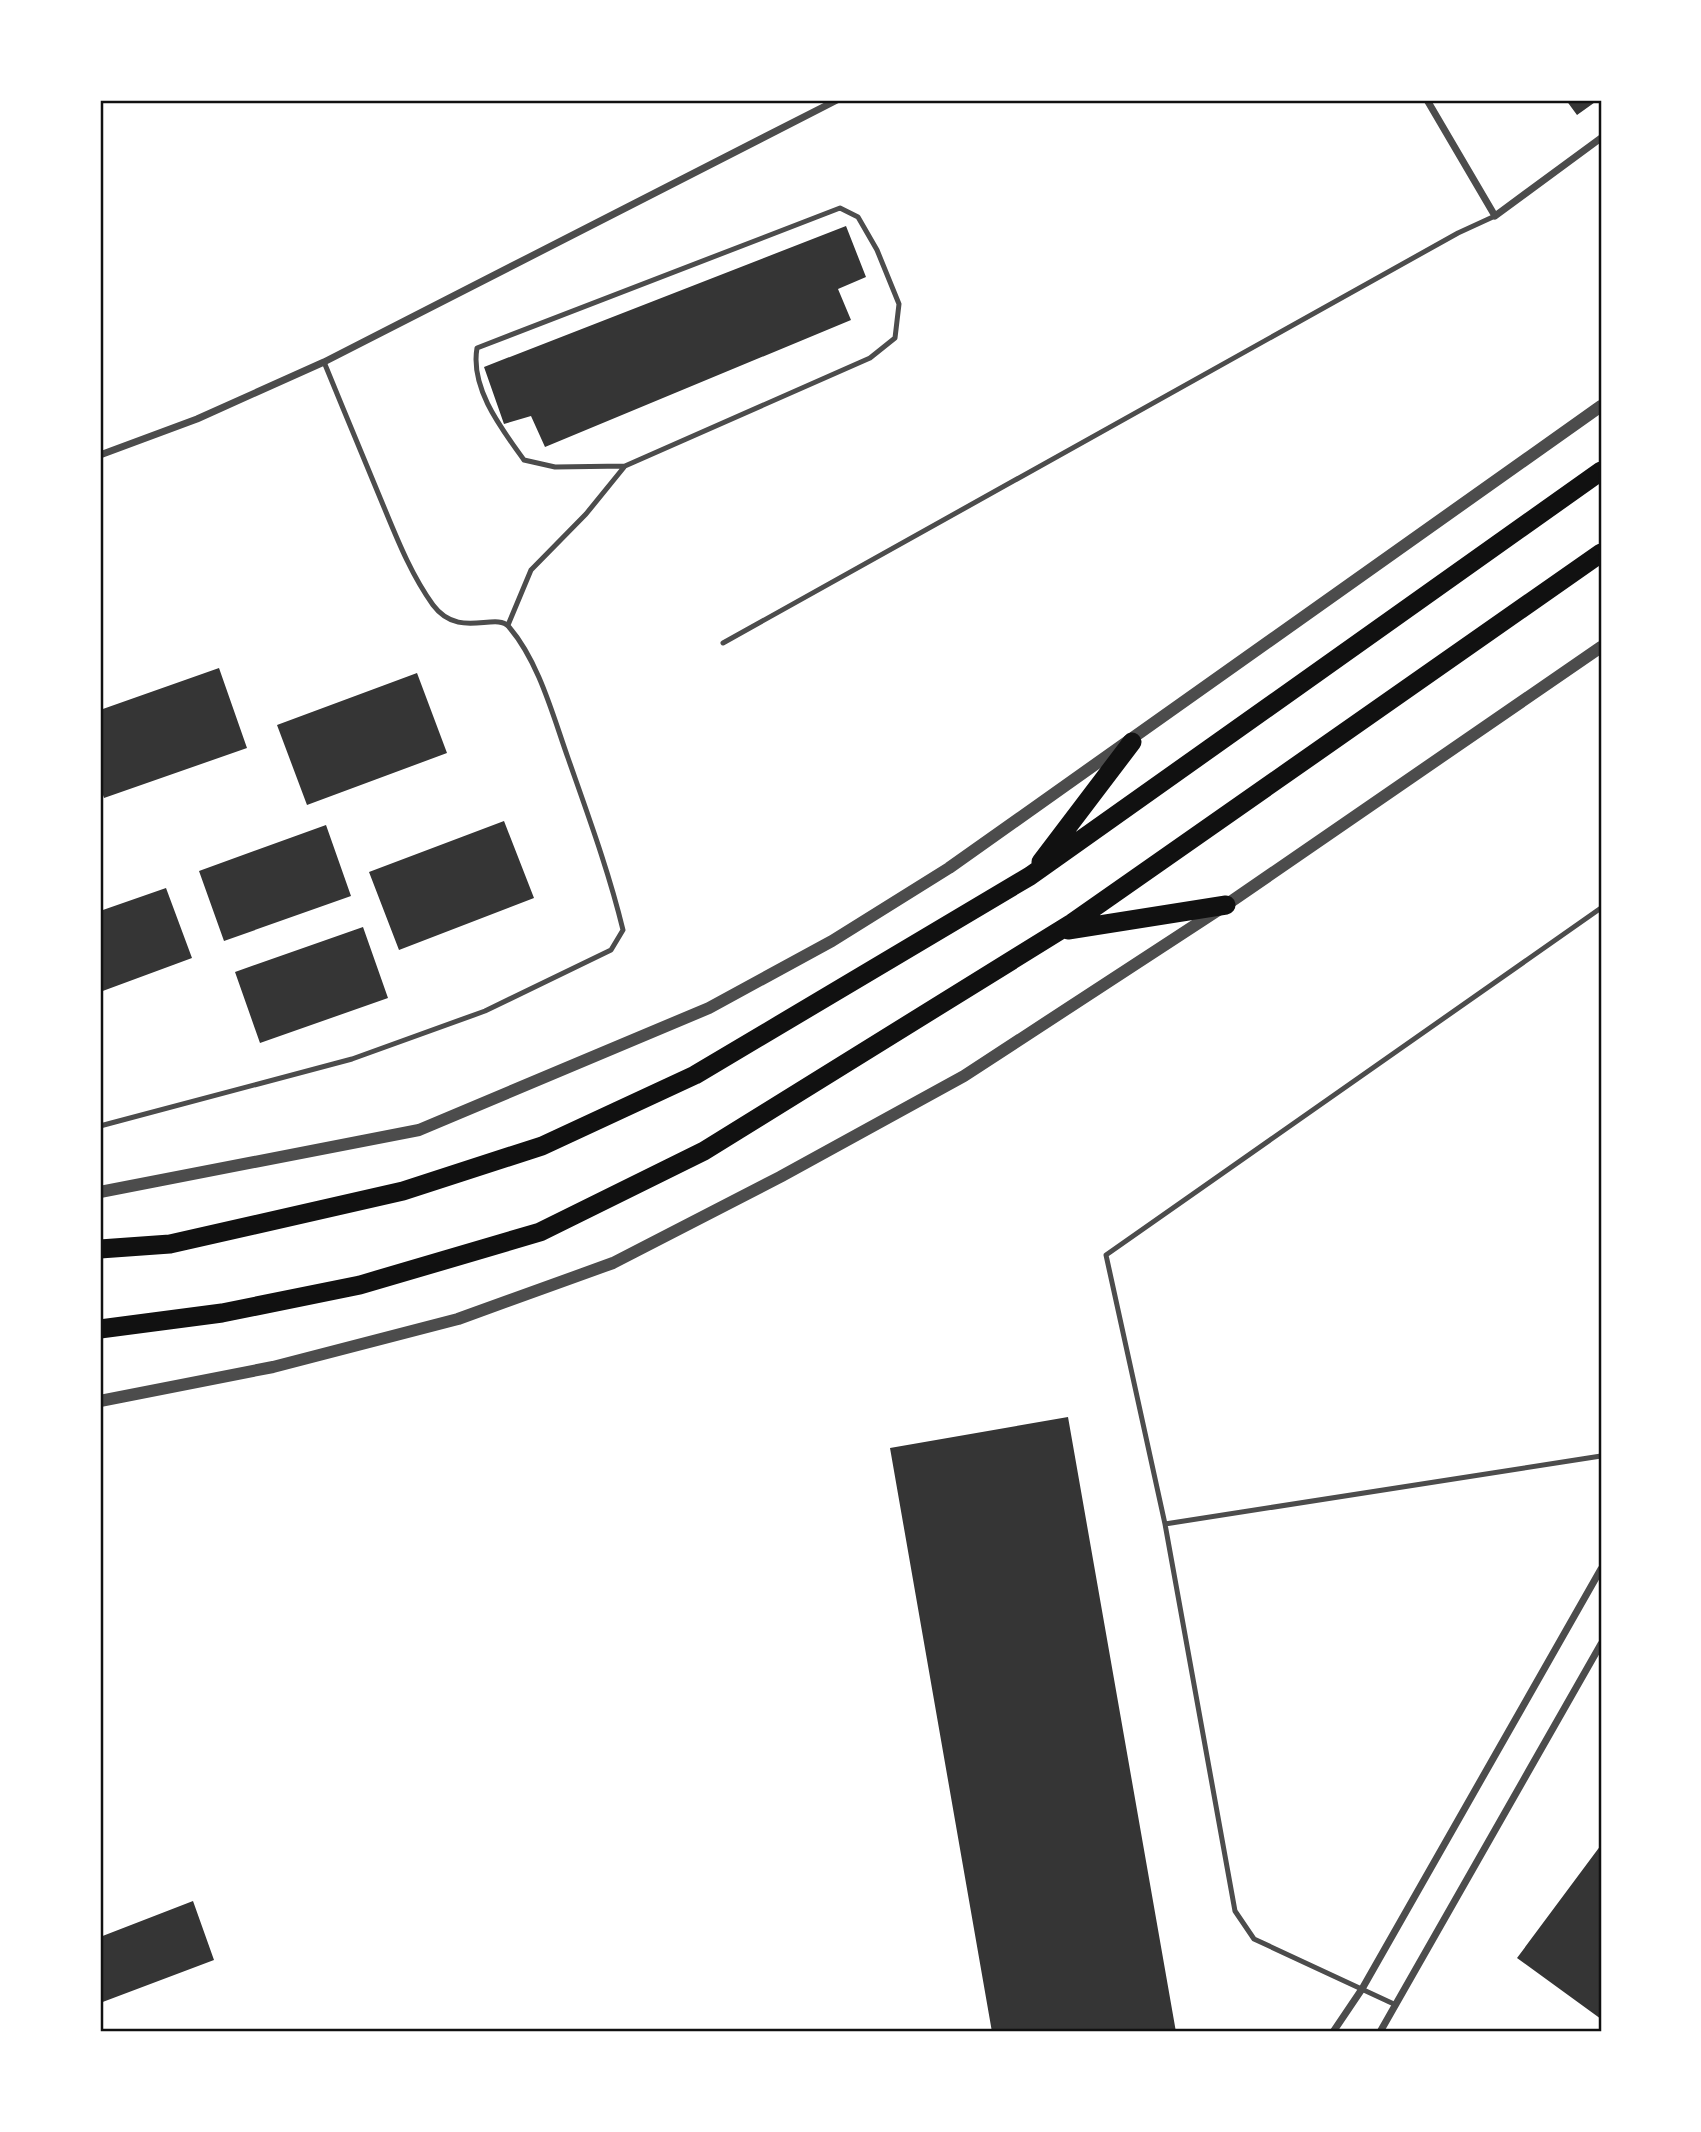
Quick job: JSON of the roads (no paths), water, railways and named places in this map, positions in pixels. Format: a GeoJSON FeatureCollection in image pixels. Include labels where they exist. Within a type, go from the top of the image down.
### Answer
{"type":"FeatureCollection","features":[{"type":"Feature","properties":{"kind":"highway"},"geometry":{"type":"LineString","coordinates":[[100,1249],[170,1244],[403,1191],[542,1146],[695,1075],[1030,876],[1601,471]]}},
{"type":"Feature","properties":{"kind":"highway"},"geometry":{"type":"LineString","coordinates":[[100,1329],[222,1313],[359,1285],[540,1232],[704,1152],[1059,931],[1601,553]]}},
{"type":"Feature","properties":{"kind":"highway"},"geometry":{"type":"LineString","coordinates":[[1030,876],[1132,742]]}},
{"type":"Feature","properties":{"kind":"highway"},"geometry":{"type":"LineString","coordinates":[[1059,931],[1226,905]]}},
{"type":"Feature","properties":{"kind":"street"},"geometry":{"type":"LineString","coordinates":[[100,455],[197,419],[324,362],[837,100]]}},
{"type":"Feature","properties":{"kind":"street"},"geometry":{"type":"LineString","coordinates":[[1427,100],[1495,216],[1601,138]]}},
{"type":"Feature","properties":{"kind":"street"},"geometry":{"type":"LineString","coordinates":[[100,1192],[419,1130],[709,1008],[832,941],[949,868],[1132,742],[1601,406]]}},
{"type":"Feature","properties":{"kind":"street"},"geometry":{"type":"LineString","coordinates":[[100,1401],[273,1367],[458,1319],[613,1263],[780,1177],[964,1076],[1226,905],[1601,647]]}},
{"type":"Feature","properties":{"kind":"street"},"geometry":{"type":"LineString","coordinates":[[1333,2032],[1362,1989],[1601,1569]]}},
{"type":"Feature","properties":{"kind":"street"},"geometry":{"type":"LineString","coordinates":[[1380,2032],[1601,1644]]}},
{"type":"Feature","properties":{"kind":"lane"},"geometry":{"type":"LineString","coordinates":[[508,625],[531,570],[586,514],[625,466],[870,358],[895,338],[899,304],[877,250],[858,217],[840,208],[477,348],[474,366],[495,420],[524,460],[555,467],[625,466]]}},
{"type":"Feature","properties":{"kind":"lane"},"geometry":{"type":"LineString","coordinates":[[723,643],[1458,233],[1495,216]]}},
{"type":"Feature","properties":{"kind":"lane"},"geometry":{"type":"LineString","coordinates":[[100,1126],[352,1059],[485,1011],[611,950],[623,930],[613,891],[554,719],[530,663],[508,625],[499,621],[471,625],[449,621],[435,608],[417,580],[396,537],[324,362]]}},
{"type":"Feature","properties":{"kind":"lane"},"geometry":{"type":"LineString","coordinates":[[1396,2005],[1254,1940],[1235,1911],[1165,1524],[1106,1255],[1601,908]]}},
{"type":"Feature","properties":{"kind":"lane"},"geometry":{"type":"LineString","coordinates":[[1165,1524],[1601,1456]]}}]}
